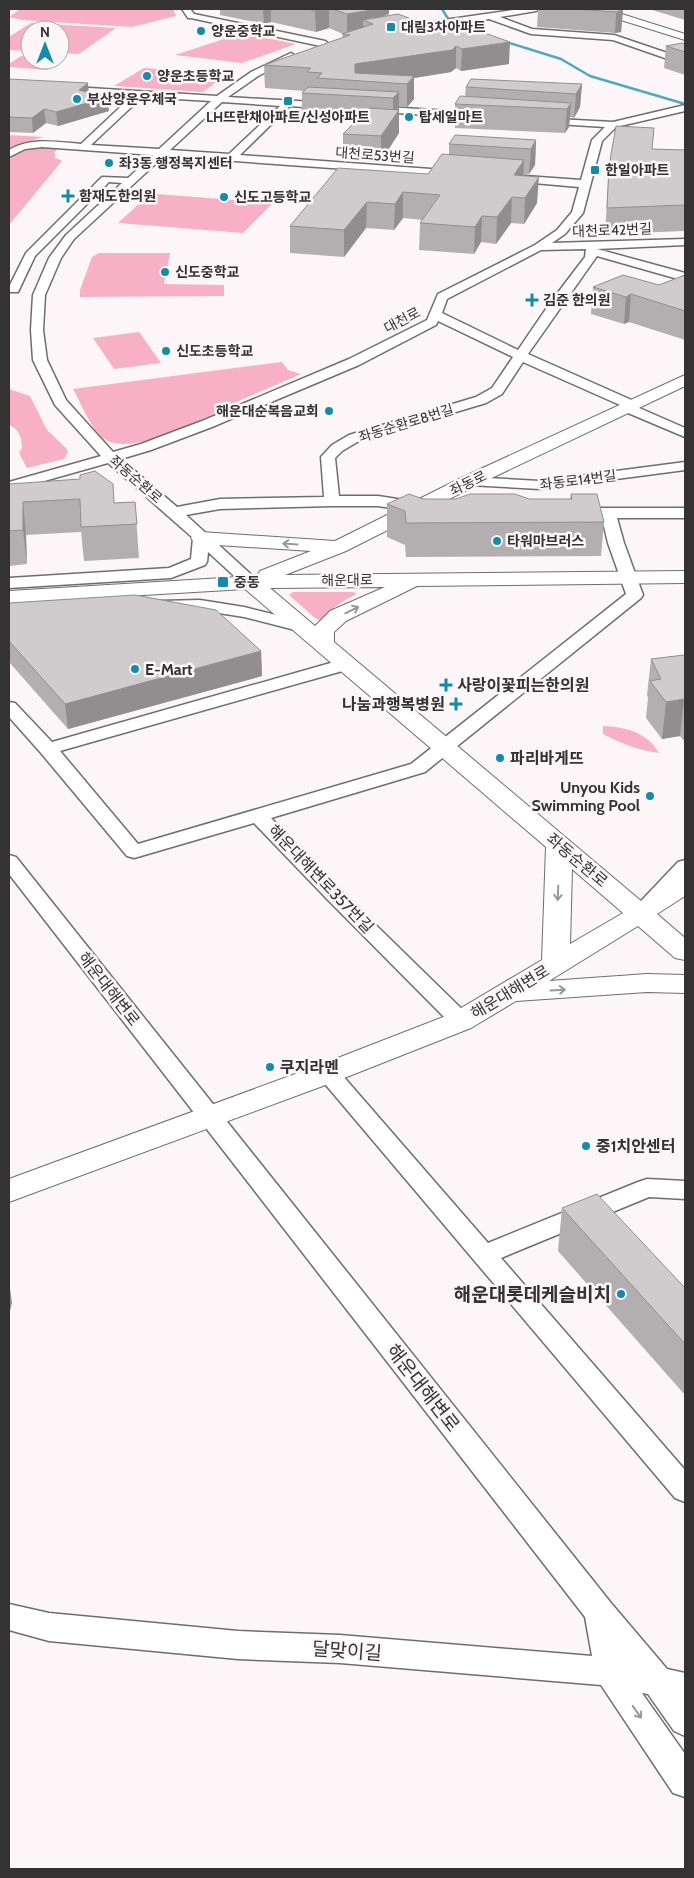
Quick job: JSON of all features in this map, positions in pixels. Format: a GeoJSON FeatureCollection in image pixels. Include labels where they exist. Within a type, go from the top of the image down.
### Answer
{"type":"FeatureCollection","features":[{"type":"Feature","properties":{"kind":"main road"},"geometry":{"type":"LineString","coordinates":[[596,9],[685,37]]}},
{"type":"Feature","properties":{"kind":"main road","name":"좌동로"},"geometry":{"type":"LineString","coordinates":[[250,582],[353,551],[421,507],[685,380]]}},
{"type":"Feature","properties":{"kind":"main road"},"geometry":{"type":"LineString","coordinates":[[201,538],[353,551],[383,579]]}},
{"type":"Feature","properties":{"kind":"main road","name":"해운대로"},"geometry":{"type":"LineString","coordinates":[[9,597],[250,582],[685,577]]}},
{"type":"Feature","properties":{"kind":"main road"},"geometry":{"type":"LineString","coordinates":[[323,644],[323,631],[338,616],[418,579]]}},
{"type":"Feature","properties":{"kind":"main road","name":"좌동순환로"},"geometry":{"type":"LineString","coordinates":[[250,582],[685,952]]}},
{"type":"Feature","properties":{"kind":"main road"},"geometry":{"type":"LineString","coordinates":[[556,964],[559,845]]}},
{"type":"Feature","properties":{"kind":"main road","name":"해운대해변로"},"geometry":{"type":"LineString","coordinates":[[9,1191],[328,1073],[461,1021],[640,914],[685,884]]}},
{"type":"Feature","properties":{"kind":"main road"},"geometry":{"type":"LineString","coordinates":[[509,992],[647,983],[685,984]]}},
{"type":"Feature","properties":{"kind":"street","name":"좌동순환로"},"geometry":{"type":"LineString","coordinates":[[186,9],[191,16],[329,43],[275,62],[249,76],[218,99],[70,237],[55,258],[24,290],[37,330],[40,360],[60,402],[110,457],[174,512],[250,582]]}},
{"type":"Feature","properties":{"kind":"street"},"geometry":{"type":"LineString","coordinates":[[416,27],[536,9]]}},
{"type":"Feature","properties":{"kind":"street"},"geometry":{"type":"LineString","coordinates":[[490,16],[531,31],[614,38],[685,62]]}},
{"type":"Feature","properties":{"kind":"street"},"geometry":{"type":"LineString","coordinates":[[10,87],[337,107]]}},
{"type":"Feature","properties":{"kind":"street"},"geometry":{"type":"LineString","coordinates":[[83,147],[140,94]]}},
{"type":"Feature","properties":{"kind":"street"},"geometry":{"type":"LineString","coordinates":[[231,158],[288,103]]}},
{"type":"Feature","properties":{"kind":"street"},"geometry":{"type":"LineString","coordinates":[[356,108],[496,117]]}},
{"type":"Feature","properties":{"kind":"street"},"geometry":{"type":"LineString","coordinates":[[531,119],[613,125],[662,112],[682,109]]}},
{"type":"Feature","properties":{"kind":"street"},"geometry":{"type":"LineString","coordinates":[[662,112],[685,119]]}},
{"type":"Feature","properties":{"kind":"street","name":"대천로"},"geometry":{"type":"LineString","coordinates":[[9,487],[146,447],[207,424],[354,362],[432,322],[442,298],[555,238],[573,220],[586,184],[597,140],[613,125]]}},
{"type":"Feature","properties":{"kind":"street"},"geometry":{"type":"LineString","coordinates":[[9,154],[23,146],[42,144],[162,152]]}},
{"type":"Feature","properties":{"kind":"street","name":"대천로53번길"},"geometry":{"type":"LineString","coordinates":[[162,152],[468,175]]}},
{"type":"Feature","properties":{"kind":"street"},"geometry":{"type":"LineString","coordinates":[[498,177],[586,184]]}},
{"type":"Feature","properties":{"kind":"street"},"geometry":{"type":"LineString","coordinates":[[24,290],[30,255],[68,215],[106,179],[130,181]]}},
{"type":"Feature","properties":{"kind":"street","name":"대천로42번길"},"geometry":{"type":"LineString","coordinates":[[539,246],[592,248],[685,242]]}},
{"type":"Feature","properties":{"kind":"street"},"geometry":{"type":"LineString","coordinates":[[592,248],[685,277]]}},
{"type":"Feature","properties":{"kind":"street","name":"좌동순환로8번길"},"geometry":{"type":"LineString","coordinates":[[332,501],[328,456],[337,448],[354,438],[481,400],[497,391],[554,306],[591,257],[592,248]]}},
{"type":"Feature","properties":{"kind":"street"},"geometry":{"type":"LineString","coordinates":[[435,315],[685,433]]}},
{"type":"Feature","properties":{"kind":"street","name":"좌동로14번길"},"geometry":{"type":"LineString","coordinates":[[470,482],[540,485],[685,466]]}},
{"type":"Feature","properties":{"kind":"street"},"geometry":{"type":"LineString","coordinates":[[174,512],[220,504],[332,501],[378,501],[448,512]]}},
{"type":"Feature","properties":{"kind":"street"},"geometry":{"type":"LineString","coordinates":[[578,513],[685,513]]}},
{"type":"Feature","properties":{"kind":"street"},"geometry":{"type":"LineString","coordinates":[[260,816],[418,768],[636,595],[608,513]]}},
{"type":"Feature","properties":{"kind":"street"},"geometry":{"type":"LineString","coordinates":[[9,583],[171,573],[199,562],[201,538]]}},
{"type":"Feature","properties":{"kind":"street"},"geometry":{"type":"LineString","coordinates":[[141,607],[200,605],[244,612],[303,627]]}},
{"type":"Feature","properties":{"kind":"street"},"geometry":{"type":"LineString","coordinates":[[48,749],[347,664]]}},
{"type":"Feature","properties":{"kind":"street","name":"해운대해변로357번길"},"geometry":{"type":"LineString","coordinates":[[9,707],[48,749],[134,852],[260,816],[316,877],[461,1021]]}},
{"type":"Feature","properties":{"kind":"street","name":"해운대해변로"},"geometry":{"type":"LineString","coordinates":[[9,861],[600,1612],[610,1672]]}},
{"type":"Feature","properties":{"kind":"street"},"geometry":{"type":"LineString","coordinates":[[640,914],[685,866]]}},
{"type":"Feature","properties":{"kind":"street"},"geometry":{"type":"LineString","coordinates":[[328,1073],[685,1490]]}},
{"type":"Feature","properties":{"kind":"street"},"geometry":{"type":"LineString","coordinates":[[484,1255],[647,1188],[685,1190]]}},
{"type":"Feature","properties":{"kind":"street"},"geometry":{"type":"LineString","coordinates":[[600,1612],[672,1684],[685,1721]]}},
{"type":"Feature","properties":{"kind":"street","name":"달맞이길"},"geometry":{"type":"LineString","coordinates":[[9,1618],[49,1627],[201,1641],[340,1649],[610,1672],[672,1684]]}},
{"type":"Feature","properties":{"kind":"street"},"geometry":{"type":"LineString","coordinates":[[610,1672],[685,1782]]}},
{"type":"Feature","properties":{"kind":"shaded area"},"geometry":{"type":"Polygon","coordinates":[[[20,9],[173,9],[176,16],[132,27],[70,23],[70,20],[22,20],[9,17],[20,9]]]}},
{"type":"Feature","properties":{"kind":"shaded area"},"geometry":{"type":"Polygon","coordinates":[[[70,25],[116,28],[79,54],[70,54],[70,25]]]}},
{"type":"Feature","properties":{"kind":"shaded area"},"geometry":{"type":"Polygon","coordinates":[[[20,30],[20,51],[9,50],[9,37],[20,30]]]}},
{"type":"Feature","properties":{"kind":"shaded area"},"geometry":{"type":"Polygon","coordinates":[[[242,33],[296,44],[242,63],[175,55],[242,33]]]}},
{"type":"Feature","properties":{"kind":"shaded area"},"geometry":{"type":"Polygon","coordinates":[[[20,57],[20,68],[9,67],[9,64],[20,57]]]}},
{"type":"Feature","properties":{"kind":"shaded area"},"geometry":{"type":"Polygon","coordinates":[[[144,68],[227,74],[203,92],[114,86],[144,68]]]}},
{"type":"Feature","properties":{"kind":"shaded area"},"geometry":{"type":"Polygon","coordinates":[[[9,135],[43,137],[13,147],[9,151],[9,135]]]}},
{"type":"Feature","properties":{"kind":"shaded area"},"geometry":{"type":"Polygon","coordinates":[[[58,148],[54,153],[56,156],[54,157],[62,161],[9,225],[9,157],[20,149],[58,148]]]}},
{"type":"Feature","properties":{"kind":"shaded area"},"geometry":{"type":"Polygon","coordinates":[[[157,194],[273,203],[243,233],[118,223],[141,202],[148,202],[157,194]]]}},
{"type":"Feature","properties":{"kind":"shaded area"},"geometry":{"type":"Polygon","coordinates":[[[99,253],[170,253],[164,284],[224,285],[224,296],[80,297],[80,290],[92,257],[99,253]]]}},
{"type":"Feature","properties":{"kind":"shaded area"},"geometry":{"type":"Polygon","coordinates":[[[139,332],[161,363],[114,369],[93,338],[139,332]]]}},
{"type":"Feature","properties":{"kind":"shaded area"},"geometry":{"type":"Polygon","coordinates":[[[282,362],[288,370],[301,374],[174,432],[136,443],[119,444],[106,440],[101,436],[96,431],[73,389],[282,362]]]}},
{"type":"Feature","properties":{"kind":"shaded area"},"geometry":{"type":"Polygon","coordinates":[[[9,389],[30,396],[47,430],[67,449],[68,452],[64,459],[27,468],[19,453],[22,448],[19,434],[9,425],[9,389]]]}},
{"type":"Feature","properties":{"kind":"shaded area"},"geometry":{"type":"Polygon","coordinates":[[[293,592],[353,592],[357,594],[339,604],[326,618],[320,620],[315,618],[289,595],[293,592]]]}},
{"type":"Feature","properties":{"kind":"shaded area"},"geometry":{"type":"Polygon","coordinates":[[[603,726],[627,729],[642,735],[659,753],[637,748],[610,738],[603,734],[603,726]]]}},
{"type":"Feature","properties":{"kind":"building"},"geometry":{"type":"Polygon","coordinates":[[[307,9],[323,9],[315,11],[307,9]]]}},
{"type":"Feature","properties":{"kind":"building"},"geometry":{"type":"Polygon","coordinates":[[[332,9],[378,9],[347,14],[332,9]]]}},
{"type":"Feature","properties":{"kind":"building"},"geometry":{"type":"Polygon","coordinates":[[[575,9],[615,9],[623,11],[616,12],[575,9]]]}},
{"type":"Feature","properties":{"kind":"building"},"geometry":{"type":"Polygon","coordinates":[[[398,14],[428,25],[451,21],[510,42],[462,49],[456,46],[452,50],[355,64],[355,73],[414,76],[407,84],[317,78],[322,73],[307,72],[311,68],[264,65],[350,35],[342,34],[373,24],[363,20],[398,14]]]}},
{"type":"Feature","properties":{"kind":"building"},"geometry":{"type":"Polygon","coordinates":[[[685,44],[685,52],[666,46],[685,44]]]}},
{"type":"Feature","properties":{"kind":"building"},"geometry":{"type":"Polygon","coordinates":[[[9,79],[88,83],[79,90],[108,97],[56,112],[44,109],[32,118],[9,117],[9,79]]]}},
{"type":"Feature","properties":{"kind":"building"},"geometry":{"type":"Polygon","coordinates":[[[471,79],[582,84],[576,94],[466,87],[471,79]]]}},
{"type":"Feature","properties":{"kind":"building"},"geometry":{"type":"Polygon","coordinates":[[[308,87],[399,92],[393,98],[302,93],[308,87]]]}},
{"type":"Feature","properties":{"kind":"building"},"geometry":{"type":"Polygon","coordinates":[[[460,96],[571,103],[567,109],[455,104],[460,96]]]}},
{"type":"Feature","properties":{"kind":"building"},"geometry":{"type":"Polygon","coordinates":[[[369,108],[399,110],[381,136],[343,134],[369,108]]]}},
{"type":"Feature","properties":{"kind":"building"},"geometry":{"type":"Polygon","coordinates":[[[616,126],[654,128],[652,149],[685,150],[685,205],[607,208],[609,166],[616,126]]]}},
{"type":"Feature","properties":{"kind":"building"},"geometry":{"type":"Polygon","coordinates":[[[455,135],[536,140],[531,149],[449,144],[455,135]]]}},
{"type":"Feature","properties":{"kind":"building"},"geometry":{"type":"Polygon","coordinates":[[[442,154],[524,160],[514,175],[539,177],[525,198],[512,197],[497,217],[482,216],[475,227],[420,223],[440,195],[403,192],[395,204],[367,202],[344,230],[290,226],[338,168],[428,174],[442,154]]]}},
{"type":"Feature","properties":{"kind":"building"},"geometry":{"type":"Polygon","coordinates":[[[623,275],[659,285],[685,275],[685,311],[631,294],[626,297],[593,287],[623,275]]]}},
{"type":"Feature","properties":{"kind":"building"},"geometry":{"type":"Polygon","coordinates":[[[95,471],[113,484],[114,503],[135,502],[137,524],[81,527],[80,499],[23,502],[23,530],[9,531],[9,484],[80,479],[80,475],[95,471]]]}},
{"type":"Feature","properties":{"kind":"building"},"geometry":{"type":"Polygon","coordinates":[[[409,494],[423,499],[456,499],[470,494],[515,494],[529,499],[572,499],[571,494],[597,494],[604,522],[406,523],[405,511],[387,504],[409,494]]]}},
{"type":"Feature","properties":{"kind":"building","name":"E-Mart"},"geometry":{"type":"Polygon","coordinates":[[[135,595],[216,610],[261,651],[65,704],[9,641],[9,603],[135,595]]]}},
{"type":"Feature","properties":{"kind":"building"},"geometry":{"type":"Polygon","coordinates":[[[684,655],[685,700],[666,702],[650,681],[661,679],[651,659],[684,655]]]}},
{"type":"Feature","properties":{"kind":"building"},"geometry":{"type":"Polygon","coordinates":[[[597,1194],[685,1288],[685,1344],[562,1208],[597,1194]]]}},
{"type":"Feature","properties":{"kind":"waterway"},"geometry":{"type":"LineString","coordinates":[[442,9],[452,25]]}},
{"type":"Feature","properties":{"kind":"waterway"},"geometry":{"type":"LineString","coordinates":[[503,41],[561,59],[590,76],[685,104]]}},
{"type":"Feature","properties":{"kind":"place","name":"대림3차아파트"},"geometry":{"type":"Point","coordinates":[391,27]}},
{"type":"Feature","properties":{"kind":"place","name":"양운중학교"},"geometry":{"type":"Point","coordinates":[201,31]}},
{"type":"Feature","properties":{"kind":"place","name":"양운초등학교"},"geometry":{"type":"Point","coordinates":[147,76]}},
{"type":"Feature","properties":{"kind":"place","name":"부산양운우체국"},"geometry":{"type":"Point","coordinates":[77,99]}},
{"type":"Feature","properties":{"kind":"place","name":"LH뜨란채아파트/신성아파트"},"geometry":{"type":"Point","coordinates":[288,101]}},
{"type":"Feature","properties":{"kind":"place","name":"탑세일마트"},"geometry":{"type":"Point","coordinates":[409,117]}},
{"type":"Feature","properties":{"kind":"place","name":"좌3동 행정복지센터"},"geometry":{"type":"Point","coordinates":[109,163]}},
{"type":"Feature","properties":{"kind":"place","name":"한일아파트"},"geometry":{"type":"Point","coordinates":[595,170]}},
{"type":"Feature","properties":{"kind":"place","name":"함재도한의원"},"geometry":{"type":"Point","coordinates":[68,196]}},
{"type":"Feature","properties":{"kind":"place","name":"신도고등학교"},"geometry":{"type":"Point","coordinates":[224,197]}},
{"type":"Feature","properties":{"kind":"place","name":"신도중학교"},"geometry":{"type":"Point","coordinates":[165,272]}},
{"type":"Feature","properties":{"kind":"place","name":"김준 한의원"},"geometry":{"type":"Point","coordinates":[532,300]}},
{"type":"Feature","properties":{"kind":"place","name":"신도초등학교"},"geometry":{"type":"Point","coordinates":[166,351]}},
{"type":"Feature","properties":{"kind":"place","name":"해운대순복음교회"},"geometry":{"type":"Point","coordinates":[329,411]}},
{"type":"Feature","properties":{"kind":"place","name":"타워마브러스"},"geometry":{"type":"Point","coordinates":[497,541]}},
{"type":"Feature","properties":{"kind":"place","name":"중동"},"geometry":{"type":"Point","coordinates":[223,582]}},
{"type":"Feature","properties":{"kind":"place","name":"E-Mart"},"geometry":{"type":"Point","coordinates":[135,669]}},
{"type":"Feature","properties":{"kind":"place","name":"사랑이꽃피는한의원"},"geometry":{"type":"Point","coordinates":[446,685]}},
{"type":"Feature","properties":{"kind":"place","name":"나눔과행복병원"},"geometry":{"type":"Point","coordinates":[456,704]}},
{"type":"Feature","properties":{"kind":"place","name":"파리바게뜨"},"geometry":{"type":"Point","coordinates":[500,758]}},
{"type":"Feature","properties":{"kind":"place","name":"Unyou Kids Swimming Pool"},"geometry":{"type":"Point","coordinates":[650,796]}},
{"type":"Feature","properties":{"kind":"place","name":"쿠지라멘"},"geometry":{"type":"Point","coordinates":[270,1067]}},
{"type":"Feature","properties":{"kind":"place","name":"중1치안센터"},"geometry":{"type":"Point","coordinates":[586,1146]}},
{"type":"Feature","properties":{"kind":"place","name":"해운대롯데케슬비치"},"geometry":{"type":"Point","coordinates":[621,1294]}}]}
